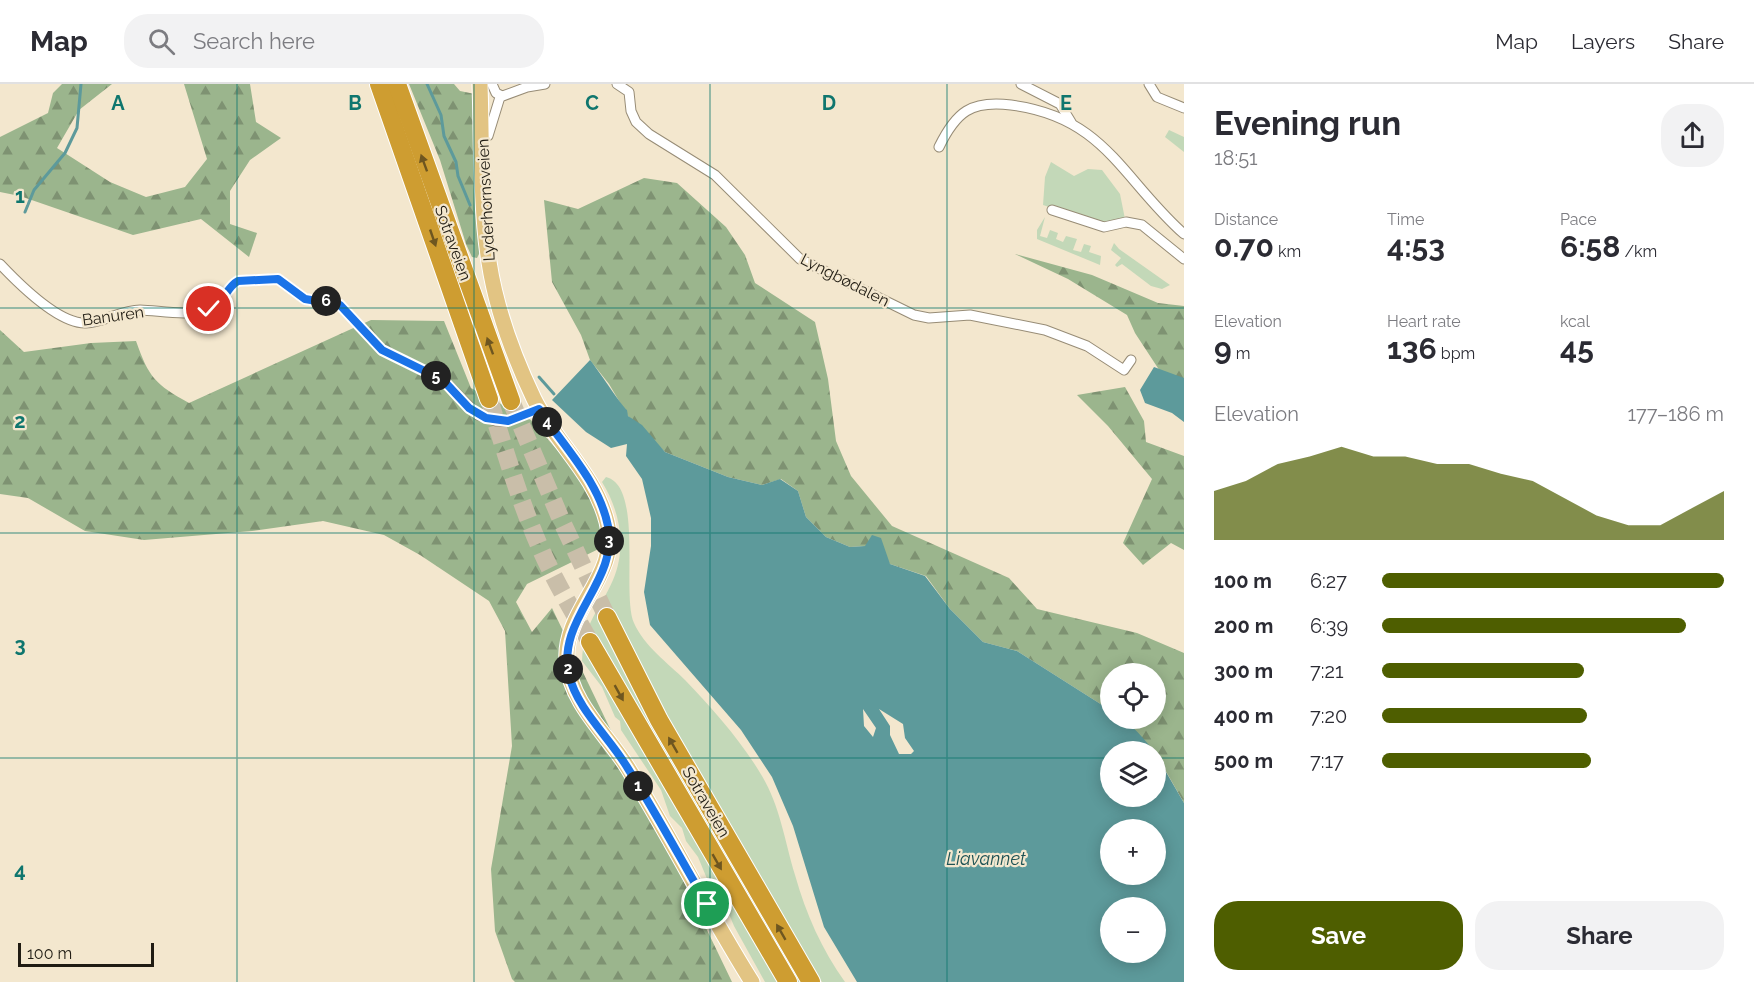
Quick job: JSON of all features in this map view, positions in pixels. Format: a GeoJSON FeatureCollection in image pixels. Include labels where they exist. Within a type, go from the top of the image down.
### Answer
{"type":"FeatureCollection","features":[{"type":"Feature","properties":{"kind":"highway","name":"Sotraveien"},"geometry":{"type":"LineString","coordinates":[[379,84],[489,399]]}},
{"type":"Feature","properties":{"kind":"highway","name":"Sotraveien"},"geometry":{"type":"LineString","coordinates":[[397,84],[511,401]]}},
{"type":"Feature","properties":{"kind":"highway","name":"Sotraveien"},"geometry":{"type":"LineString","coordinates":[[607,617],[659,720],[812,982]]}},
{"type":"Feature","properties":{"kind":"highway","name":"Sotraveien"},"geometry":{"type":"LineString","coordinates":[[590,642],[788,982]]}},
{"type":"Feature","properties":{"kind":"main road","name":"Lyderhornsveien"},"geometry":{"type":"LineString","coordinates":[[480,84],[486,237],[493,282],[522,369],[539,409],[587,478],[603,508],[609,532],[605,565],[574,622],[569,638],[567,663],[573,687],[627,767],[752,982]]}},
{"type":"Feature","properties":{"kind":"street"},"geometry":{"type":"LineString","coordinates":[[492,84],[496,93],[502,96]]}},
{"type":"Feature","properties":{"kind":"street"},"geometry":{"type":"LineString","coordinates":[[482,137],[488,136],[496,104],[502,96],[526,87],[545,84]]}},
{"type":"Feature","properties":{"kind":"street","name":"Lyngbødalen"},"geometry":{"type":"LineString","coordinates":[[617,84],[629,92],[631,111],[636,122],[649,134],[715,175],[800,259],[924,318],[959,314],[986,317],[1056,334],[1087,346],[1124,370],[1131,360]]}},
{"type":"Feature","properties":{"kind":"street"},"geometry":{"type":"LineString","coordinates":[[1021,84],[1060,104],[1071,122]]}},
{"type":"Feature","properties":{"kind":"street"},"geometry":{"type":"LineString","coordinates":[[1149,84],[1157,98],[1184,108]]}},
{"type":"Feature","properties":{"kind":"street"},"geometry":{"type":"LineString","coordinates":[[939,147],[955,118],[972,107],[980,105],[1016,106],[1039,110],[1071,122],[1116,158],[1159,210],[1184,234]]}},
{"type":"Feature","properties":{"kind":"street"},"geometry":{"type":"LineString","coordinates":[[1052,210],[1104,227],[1126,222],[1142,225],[1184,259]]}},
{"type":"Feature","properties":{"kind":"street","name":"Banuren"},"geometry":{"type":"LineString","coordinates":[[0,264],[51,308],[70,320],[86,323],[137,310],[173,314],[209,309],[219,305],[232,284],[238,281],[278,279],[305,299],[340,305],[382,350],[443,380],[478,415],[496,421],[508,421],[539,409]]}},
{"type":"Feature","properties":{"kind":"green space"},"geometry":{"type":"Polygon","coordinates":[[[62,84],[112,84],[79,110],[57,148],[110,182],[146,197],[185,187],[207,159],[184,84],[250,84],[256,122],[281,138],[250,160],[230,191],[230,224],[257,233],[249,257],[201,219],[133,235],[20,196],[0,192],[0,137],[48,113],[53,93],[62,84]]]}},
{"type":"Feature","properties":{"kind":"green space"},"geometry":{"type":"Polygon","coordinates":[[[409,84],[454,84],[460,91],[475,94],[480,252],[477,258],[472,257],[466,244],[440,160],[409,84]]]}},
{"type":"Feature","properties":{"kind":"green space"},"geometry":{"type":"Polygon","coordinates":[[[1169,130],[1184,137],[1184,152],[1165,137],[1169,130]]]}},
{"type":"Feature","properties":{"kind":"green space"},"geometry":{"type":"Polygon","coordinates":[[[1051,162],[1074,176],[1088,169],[1102,170],[1120,194],[1125,219],[1102,224],[1043,205],[1045,177],[1051,162]]]}},
{"type":"Feature","properties":{"kind":"green space"},"geometry":{"type":"Polygon","coordinates":[[[644,178],[677,183],[726,227],[745,255],[755,283],[815,322],[828,379],[836,441],[851,476],[892,526],[1009,578],[1037,609],[1137,633],[1184,653],[1184,803],[1166,771],[1166,741],[1143,741],[1131,729],[1166,729],[1166,663],[1100,663],[1100,704],[1017,651],[983,642],[950,609],[926,576],[890,564],[865,546],[850,547],[826,537],[806,517],[798,491],[781,479],[762,485],[728,477],[665,452],[628,416],[609,384],[590,360],[581,335],[552,282],[544,200],[578,209],[644,178]]]}},
{"type":"Feature","properties":{"kind":"green space"},"geometry":{"type":"Polygon","coordinates":[[[1045,217],[1040,236],[1047,238],[1050,230],[1058,233],[1056,239],[1063,242],[1066,236],[1077,239],[1073,250],[1081,252],[1084,244],[1091,246],[1089,252],[1101,256],[1100,265],[1037,239],[1037,230],[1045,217]]]}},
{"type":"Feature","properties":{"kind":"green space"},"geometry":{"type":"Polygon","coordinates":[[[1114,243],[1119,249],[1170,285],[1162,289],[1151,286],[1122,264],[1117,267],[1115,265],[1121,258],[1111,250],[1114,243]]]}},
{"type":"Feature","properties":{"kind":"green space"},"geometry":{"type":"Polygon","coordinates":[[[1015,254],[1092,275],[1158,303],[1184,306],[1184,386],[1171,388],[1135,333],[1127,315],[1068,279],[1015,254]]]}},
{"type":"Feature","properties":{"kind":"green space"},"geometry":{"type":"Polygon","coordinates":[[[371,320],[444,321],[471,388],[531,420],[588,485],[617,540],[527,584],[516,602],[532,632],[552,608],[732,982],[515,982],[512,979],[495,931],[491,869],[512,746],[505,631],[489,601],[420,555],[384,535],[323,521],[252,531],[144,540],[85,531],[28,498],[0,494],[0,330],[24,352],[91,343],[136,341],[145,364],[155,379],[189,403],[371,320]]]}},
{"type":"Feature","properties":{"kind":"green space"},"geometry":{"type":"Polygon","coordinates":[[[1125,387],[1144,421],[1146,442],[1184,456],[1184,550],[1171,543],[1143,565],[1123,543],[1152,479],[1108,426],[1077,395],[1125,387]]]}},
{"type":"Feature","properties":{"kind":"green space"},"geometry":{"type":"Polygon","coordinates":[[[606,477],[618,485],[625,500],[628,520],[629,590],[634,623],[650,647],[706,702],[762,776],[778,812],[799,889],[810,918],[829,957],[845,982],[822,982],[674,730],[620,623],[608,613],[604,617],[610,640],[684,781],[686,780],[804,982],[795,982],[661,752],[608,655],[601,645],[592,643],[588,654],[779,982],[765,982],[734,926],[721,895],[710,886],[698,857],[686,841],[682,828],[670,816],[661,790],[621,730],[620,721],[615,717],[602,687],[582,661],[589,626],[613,580],[620,555],[620,530],[617,517],[602,482],[606,477]]]}},
{"type":"Feature","properties":{"kind":"water","name":"Liavannet"},"geometry":{"type":"Polygon","coordinates":[[[590,360],[627,410],[628,416],[642,425],[665,452],[728,477],[762,485],[780,479],[798,491],[806,517],[826,537],[850,547],[865,546],[872,535],[881,538],[890,564],[925,576],[950,609],[983,642],[1017,651],[1100,704],[1100,729],[1135,729],[1145,741],[1100,741],[1100,807],[1166,807],[1166,772],[1184,803],[1184,982],[857,982],[824,927],[793,826],[772,777],[741,730],[650,625],[644,592],[651,546],[651,518],[642,479],[626,456],[627,444],[611,448],[586,432],[552,400],[590,360]],[[863,709],[864,726],[873,737],[876,728],[863,709]],[[879,709],[890,726],[890,735],[899,754],[911,754],[914,751],[905,738],[903,724],[879,709]]]}},
{"type":"Feature","properties":{"kind":"water"},"geometry":{"type":"Polygon","coordinates":[[[1154,367],[1184,378],[1184,422],[1172,413],[1145,403],[1140,390],[1154,367]]]}},
{"type":"Feature","properties":{"kind":"waterway"},"geometry":{"type":"LineString","coordinates":[[25,212],[34,190],[65,153],[77,128],[81,84]]}},
{"type":"Feature","properties":{"kind":"waterway"},"geometry":{"type":"LineString","coordinates":[[427,84],[441,115],[444,136],[456,162],[458,176],[470,205]]}},
{"type":"Feature","properties":{"kind":"waterway"},"geometry":{"type":"LineString","coordinates":[[539,377],[554,394]]}},
{"type":"Feature","properties":{"kind":"tunnel"},"geometry":{"type":"LineString","coordinates":[[489,399],[513,477],[534,533],[553,575],[590,642]]}},
{"type":"Feature","properties":{"kind":"tunnel"},"geometry":{"type":"LineString","coordinates":[[511,401],[562,522],[607,617]]}},
{"type":"Feature","properties":{"kind":"route"},"geometry":{"type":"LineString","coordinates":[[209,309],[219,305],[232,284],[238,281],[278,279],[305,299],[334,302],[340,305],[353,317],[366,336],[382,350],[443,380],[459,399],[478,415],[496,421],[508,421],[528,416],[539,409],[587,478],[603,508],[609,532],[605,565],[599,580],[574,622],[569,638],[567,663],[573,687],[580,701],[627,767],[707,904]]}}]}
